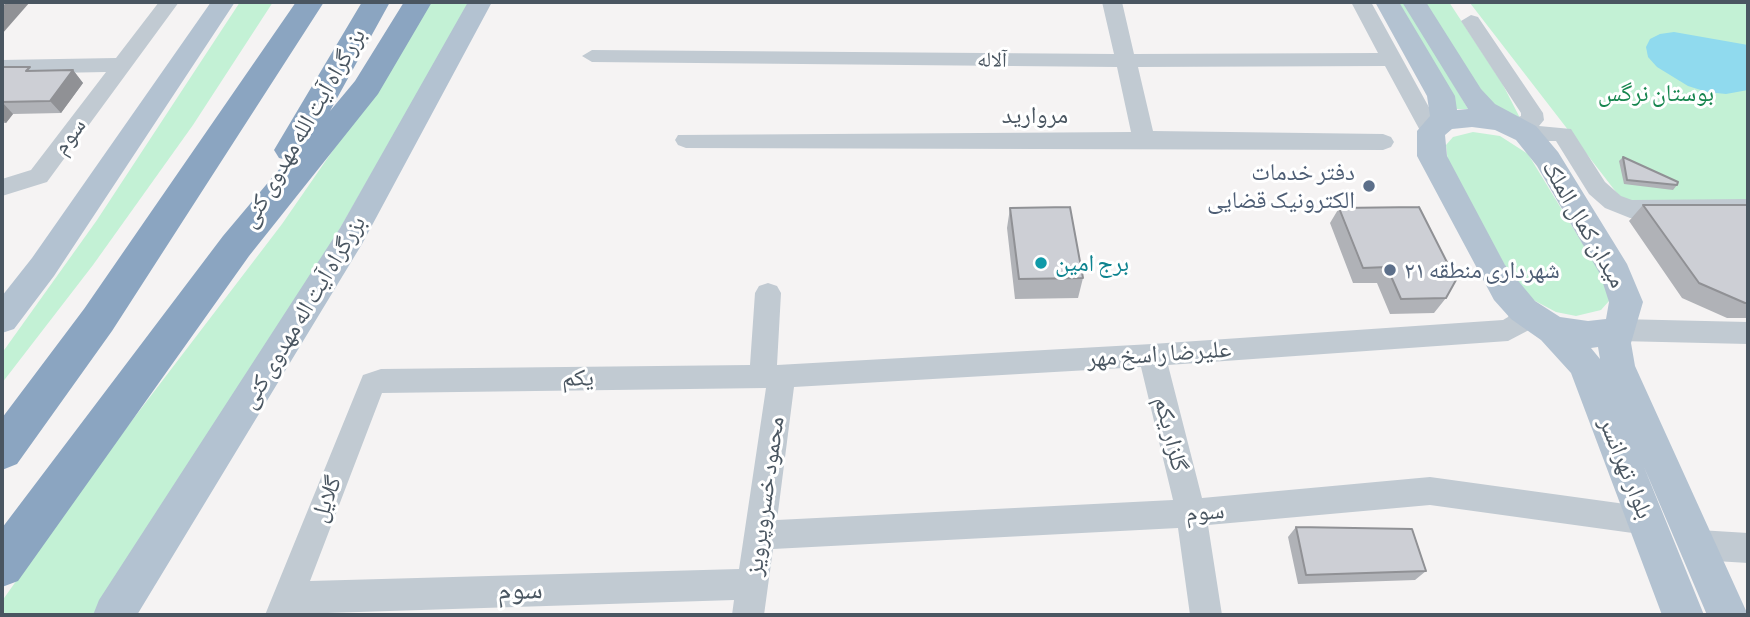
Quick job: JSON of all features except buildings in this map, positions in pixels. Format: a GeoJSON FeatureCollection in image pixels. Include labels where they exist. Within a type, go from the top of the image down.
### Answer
{"type":"FeatureCollection","features":[{"type":"Feature","properties":{"kind":"highway"},"geometry":{"type":"LineString","coordinates":[[2,451],[98,320],[310,2]]}},
{"type":"Feature","properties":{"kind":"highway","name":"بزرگراه آیت الله مهدوی کنی"},"geometry":{"type":"LineString","coordinates":[[236,246],[376,2]]}},
{"type":"Feature","properties":{"kind":"highway","name":"بزرگراه آیت الله مهدوی کنی"},"geometry":{"type":"LineString","coordinates":[[236,246],[367,87],[418,2]]}},
{"type":"Feature","properties":{"kind":"highway"},"geometry":{"type":"LineString","coordinates":[[2,565],[236,246]]}},
{"type":"Feature","properties":{"kind":"main road"},"geometry":{"type":"LineString","coordinates":[[2,320],[43,267],[223,2]]}},
{"type":"Feature","properties":{"kind":"main road","name":"بزرگراه آیت اله مهدوی کنی"},"geometry":{"type":"LineString","coordinates":[[114,615],[351,236],[480,2]]}},
{"type":"Feature","properties":{"kind":"main road"},"geometry":{"type":"LineString","coordinates":[[1387,2],[1441,96],[1438,125],[1430,149],[1445,184],[1494,274],[1538,320],[1588,335],[1619,330]]}},
{"type":"Feature","properties":{"kind":"main road"},"geometry":{"type":"LineString","coordinates":[[1415,2],[1471,95],[1485,111],[1514,127]]}},
{"type":"Feature","properties":{"kind":"main road"},"geometry":{"type":"LineString","coordinates":[[1438,125],[1472,118],[1514,127]]}},
{"type":"Feature","properties":{"kind":"main road","name":"میدان کمال الملک"},"geometry":{"type":"LineString","coordinates":[[1514,127],[1548,159],[1620,282],[1626,302],[1619,330]]}},
{"type":"Feature","properties":{"kind":"main road","name":"بلوار تهرانسر"},"geometry":{"type":"LineString","coordinates":[[1538,320],[1585,365],[1684,615]]}},
{"type":"Feature","properties":{"kind":"main road","name":"بلوار تهرانسر"},"geometry":{"type":"LineString","coordinates":[[1619,330],[1614,343],[1618,366],[1728,615]]}},
{"type":"Feature","properties":{"kind":"street"},"geometry":{"type":"LineString","coordinates":[[2,67],[123,65],[169,2]]}},
{"type":"Feature","properties":{"kind":"street"},"geometry":{"type":"LineString","coordinates":[[1112,2],[1128,61],[1142,132],[1140,139]]}},
{"type":"Feature","properties":{"kind":"street"},"geometry":{"type":"LineString","coordinates":[[1361,2],[1392,60],[1438,125]]}},
{"type":"Feature","properties":{"kind":"street"},"geometry":{"type":"LineString","coordinates":[[1471,21],[1532,113],[1533,120],[1514,127]]}},
{"type":"Feature","properties":{"kind":"street","name":"آلاله"},"geometry":{"type":"LineString","coordinates":[[592,56],[1128,61],[1392,60]]}},
{"type":"Feature","properties":{"kind":"street","name":"سوم"},"geometry":{"type":"LineString","coordinates":[[2,188],[40,176],[123,65]]}},
{"type":"Feature","properties":{"kind":"street"},"geometry":{"type":"LineString","coordinates":[[1514,127],[1563,134],[1597,188],[1613,202],[1630,209],[1748,208]]}},
{"type":"Feature","properties":{"kind":"street","name":"مروارید"},"geometry":{"type":"LineString","coordinates":[[686,141],[1108,142],[1140,139],[1383,142]]}},
{"type":"Feature","properties":{"kind":"street","name":"محمود خسروپرویز"},"geometry":{"type":"LineString","coordinates":[[750,600],[761,535],[772,376],[768,293]]}},
{"type":"Feature","properties":{"kind":"street","name":"علیرضا راسخ مهر"},"geometry":{"type":"LineString","coordinates":[[772,376],[1152,355],[1508,330],[1520,323],[1538,320]]}},
{"type":"Feature","properties":{"kind":"street"},"geometry":{"type":"LineString","coordinates":[[1619,330],[1748,333]]}},
{"type":"Feature","properties":{"kind":"street","name":"گلزار یکم"},"geometry":{"type":"LineString","coordinates":[[1152,355],[1191,513]]}},
{"type":"Feature","properties":{"kind":"street","name":"یکم"},"geometry":{"type":"LineString","coordinates":[[373,383],[772,376]]}},
{"type":"Feature","properties":{"kind":"street","name":"گلایل"},"geometry":{"type":"LineString","coordinates":[[284,606],[373,383]]}},
{"type":"Feature","properties":{"kind":"street","name":"سوم"},"geometry":{"type":"LineString","coordinates":[[761,535],[1191,513],[1430,491],[1647,521]]}},
{"type":"Feature","properties":{"kind":"street"},"geometry":{"type":"LineString","coordinates":[[1191,513],[1206,615]]}},
{"type":"Feature","properties":{"kind":"street"},"geometry":{"type":"LineString","coordinates":[[1699,545],[1748,548]]}},
{"type":"Feature","properties":{"kind":"street","name":"سوم"},"geometry":{"type":"LineString","coordinates":[[284,606],[750,600]]}},
{"type":"Feature","properties":{"kind":"green space"},"geometry":{"type":"Polygon","coordinates":[[[240,2],[273,2],[193,125],[93,265],[2,383],[2,353],[97,220],[240,2]]]}},
{"type":"Feature","properties":{"kind":"green space"},"geometry":{"type":"Polygon","coordinates":[[[427,2],[471,2],[317,268],[93,615],[2,615],[2,601],[98,465],[282,224],[392,65],[427,2]]]}},
{"type":"Feature","properties":{"kind":"green space"},"geometry":{"type":"Polygon","coordinates":[[[1396,2],[1405,2],[1468,109],[1456,109],[1396,2]]]}},
{"type":"Feature","properties":{"kind":"green space"},"geometry":{"type":"Polygon","coordinates":[[[1421,2],[1449,2],[1502,83],[1520,118],[1503,115],[1470,78],[1421,2]]]}},
{"type":"Feature","properties":{"kind":"green space","name":"بوستان نرگس"},"geometry":{"type":"Polygon","coordinates":[[[1748,2],[1748,202],[1634,204],[1623,201],[1470,3],[1748,2]]]}},
{"type":"Feature","properties":{"kind":"green space"},"geometry":{"type":"Polygon","coordinates":[[[1473,132],[1500,136],[1528,154],[1606,282],[1609,301],[1601,310],[1576,316],[1556,312],[1520,293],[1448,163],[1446,145],[1453,137],[1473,132]]]}},
{"type":"Feature","properties":{"kind":"water"},"geometry":{"type":"Polygon","coordinates":[[[1674,32],[1748,45],[1748,90],[1726,94],[1707,92],[1688,86],[1657,67],[1648,57],[1646,47],[1650,39],[1674,32]]]}},
{"type":"Feature","properties":{"kind":"place","name":"دفتر خدمات الکترونیک قضایی"},"geometry":{"type":"Point","coordinates":[1369,186]}},
{"type":"Feature","properties":{"kind":"place","name":"برج امین"},"geometry":{"type":"Point","coordinates":[1041,263]}},
{"type":"Feature","properties":{"kind":"place","name":"شهرداری منطقه ۲۱"},"geometry":{"type":"Point","coordinates":[1390,270]}}]}
